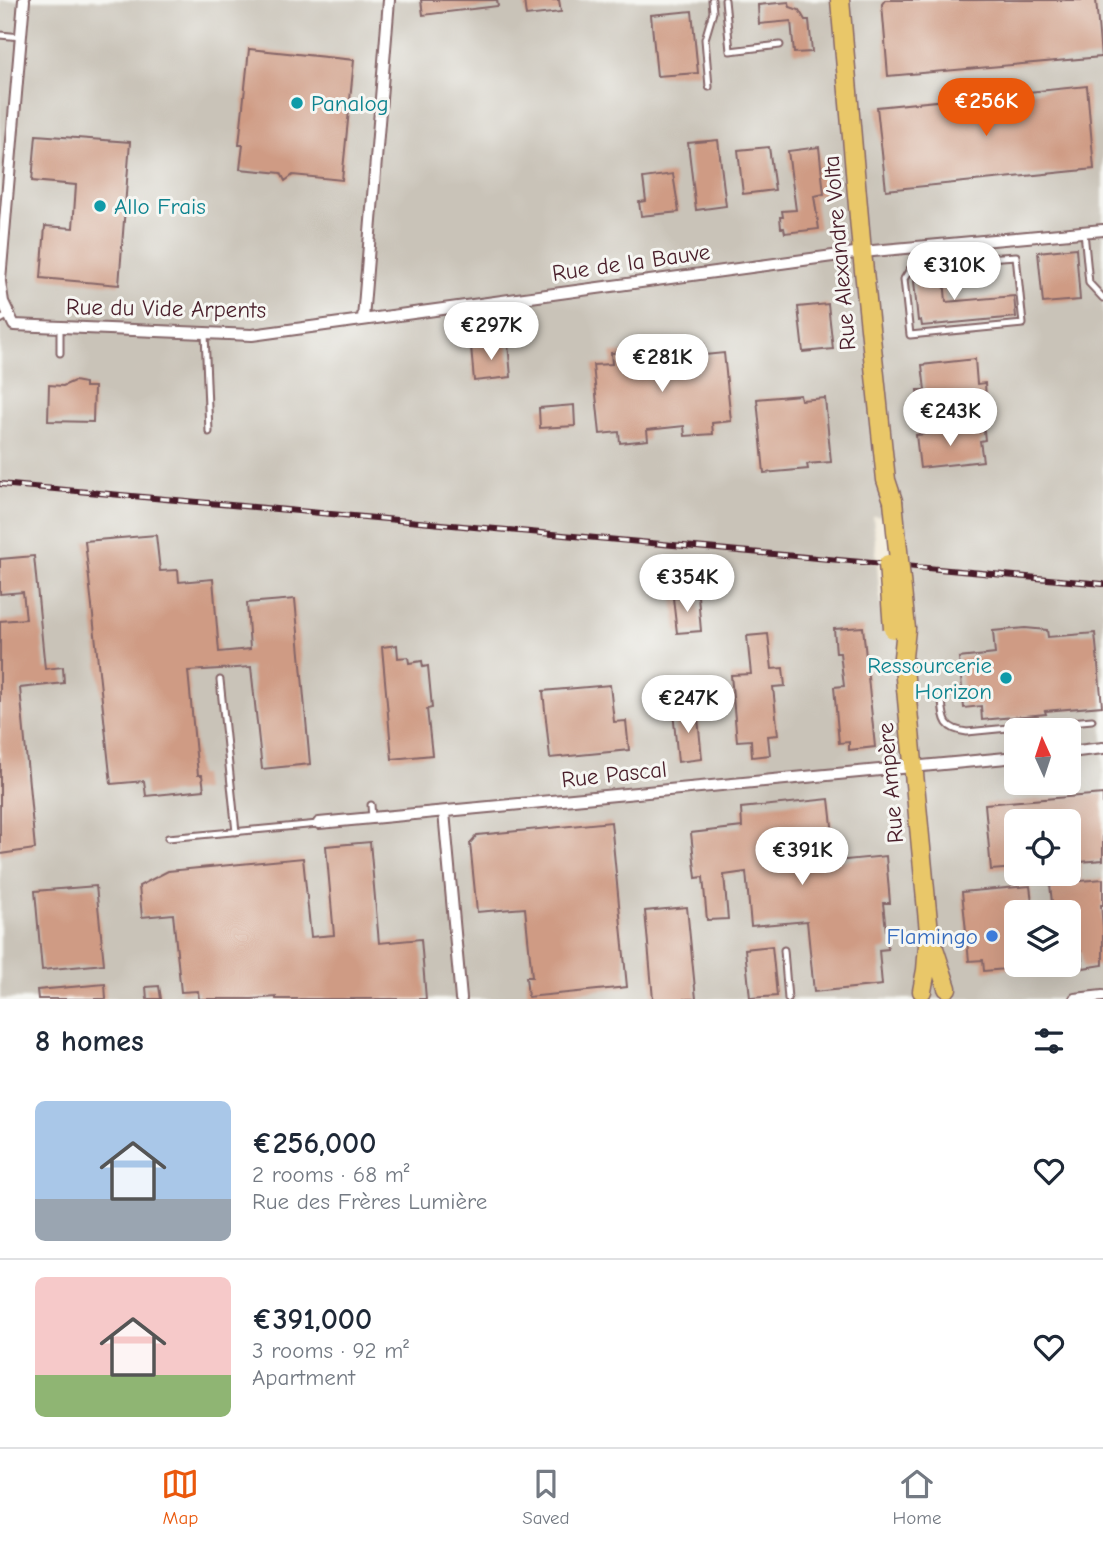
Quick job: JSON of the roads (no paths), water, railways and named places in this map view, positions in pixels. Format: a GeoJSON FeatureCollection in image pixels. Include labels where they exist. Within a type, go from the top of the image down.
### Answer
{"type":"FeatureCollection","features":[{"type":"Feature","properties":{"kind":"main road","name":"Rue Alexandre Volta"},"geometry":{"type":"LineString","coordinates":[[840,0],[900,629]]}},
{"type":"Feature","properties":{"kind":"main road","name":"Rue Ampère"},"geometry":{"type":"LineString","coordinates":[[900,629],[929,932],[926,970],[918,995]]}},
{"type":"Feature","properties":{"kind":"main road","name":"Rue Ampère"},"geometry":{"type":"LineString","coordinates":[[929,932],[953,993]]}},
{"type":"Feature","properties":{"kind":"main road"},"geometry":{"type":"LineString","coordinates":[[918,995],[930,987],[939,986],[953,993]]}},
{"type":"Feature","properties":{"kind":"street","name":"Rue du Vide Arpents"},"geometry":{"type":"LineString","coordinates":[[24,0],[0,281],[5,318],[14,325],[252,335],[363,319]]}},
{"type":"Feature","properties":{"kind":"street"},"geometry":{"type":"LineString","coordinates":[[363,319],[389,0]]}},
{"type":"Feature","properties":{"kind":"street","name":"Rue de la Bauve"},"geometry":{"type":"LineString","coordinates":[[363,319],[862,252],[1103,230]]}},
{"type":"Feature","properties":{"kind":"street"},"geometry":{"type":"LineString","coordinates":[[1082,750],[1103,748]]}},
{"type":"Feature","properties":{"kind":"street","name":"Rue Pascal"},"geometry":{"type":"LineString","coordinates":[[319,823],[1004,758]]}},
{"type":"Feature","properties":{"kind":"street"},"geometry":{"type":"LineString","coordinates":[[444,812],[461,999]]}},
{"type":"Feature","properties":{"kind":"street"},"geometry":{"type":"LineString","coordinates":[[1075,999],[1103,996]]}},
{"type":"Feature","properties":{"kind":"lane"},"geometry":{"type":"LineString","coordinates":[[709,87],[705,39],[713,12],[712,0]]}},
{"type":"Feature","properties":{"kind":"lane"},"geometry":{"type":"LineString","coordinates":[[725,0],[730,51],[780,45]]}},
{"type":"Feature","properties":{"kind":"lane"},"geometry":{"type":"LineString","coordinates":[[0,35],[21,37]]}},
{"type":"Feature","properties":{"kind":"lane"},"geometry":{"type":"LineString","coordinates":[[1084,232],[1089,283],[1103,298]]}},
{"type":"Feature","properties":{"kind":"lane"},"geometry":{"type":"LineString","coordinates":[[972,242],[974,258]]}},
{"type":"Feature","properties":{"kind":"lane"},"geometry":{"type":"LineString","coordinates":[[1016,256],[1023,324],[910,335],[904,279],[914,264],[974,258],[1016,256]]}},
{"type":"Feature","properties":{"kind":"lane"},"geometry":{"type":"LineString","coordinates":[[60,327],[60,353]]}},
{"type":"Feature","properties":{"kind":"lane"},"geometry":{"type":"LineString","coordinates":[[205,333],[209,432]]}},
{"type":"Feature","properties":{"kind":"lane"},"geometry":{"type":"LineString","coordinates":[[220,680],[236,832]]}},
{"type":"Feature","properties":{"kind":"lane"},"geometry":{"type":"LineString","coordinates":[[942,701],[943,717],[947,724],[956,730],[967,732],[1092,720]]}},
{"type":"Feature","properties":{"kind":"lane"},"geometry":{"type":"LineString","coordinates":[[370,805],[372,819]]}},
{"type":"Feature","properties":{"kind":"lane"},"geometry":{"type":"LineString","coordinates":[[168,838],[319,823]]}},
{"type":"Feature","properties":{"kind":"lane"},"geometry":{"type":"LineString","coordinates":[[784,950],[788,999]]}},
{"type":"Feature","properties":{"kind":"railway"},"geometry":{"type":"LineString","coordinates":[[0,484],[1103,584]]}},
{"type":"Feature","properties":{"kind":"place","name":"Panalog"},"geometry":{"type":"Point","coordinates":[297,103]}},
{"type":"Feature","properties":{"kind":"place","name":"Allo Frais"},"geometry":{"type":"Point","coordinates":[100,206]}},
{"type":"Feature","properties":{"kind":"place","name":"Ressourcerie Horizon"},"geometry":{"type":"Point","coordinates":[1006,678]}},
{"type":"Feature","properties":{"kind":"place","name":"Flamingo"},"geometry":{"type":"Point","coordinates":[992,936]}}]}
